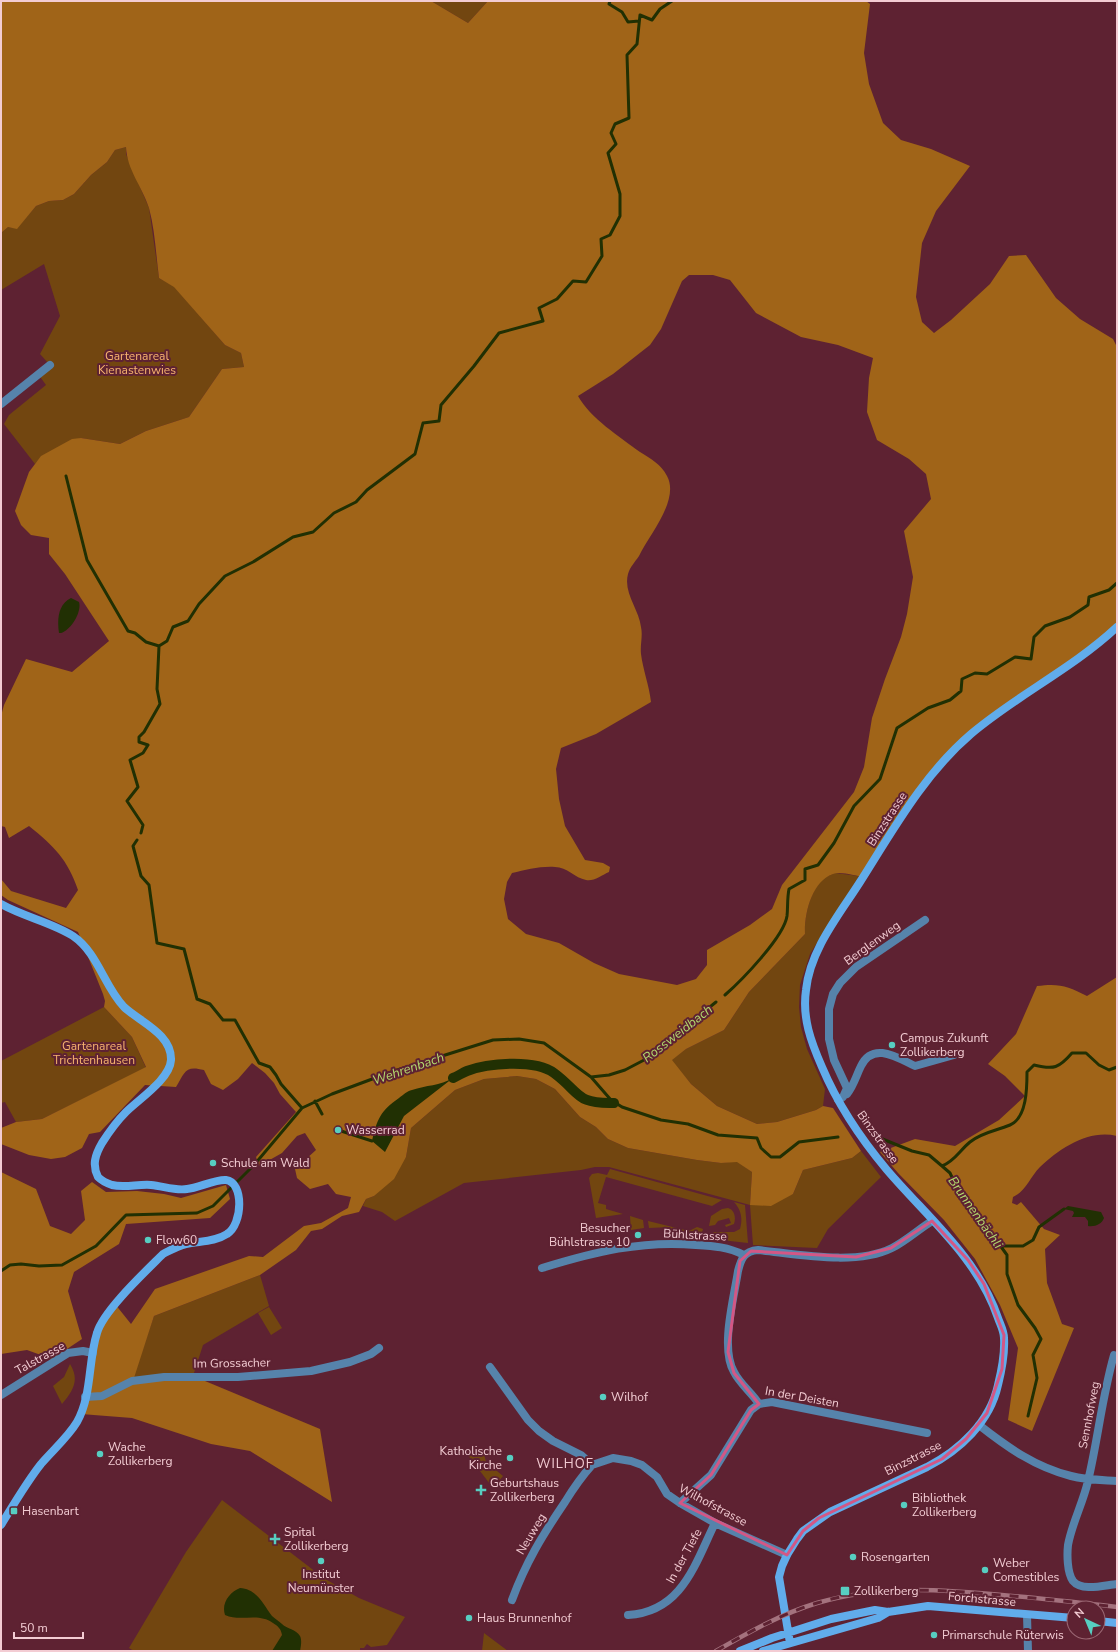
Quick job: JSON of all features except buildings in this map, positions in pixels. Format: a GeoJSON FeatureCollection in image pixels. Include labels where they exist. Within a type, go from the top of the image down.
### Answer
{"type":"FeatureCollection","features":[{"type":"Feature","properties":{"kind":"main road","name":"Binzstrasse"},"geometry":{"type":"LineString","coordinates":[[790,1647],[779,1577],[787,1555],[803,1531],[819,1518],[844,1505],[942,1459],[966,1439],[979,1425],[987,1413],[997,1391],[1004,1355],[1004,1335],[993,1303],[984,1284],[968,1260],[870,1150],[814,1049],[806,1018],[806,989],[809,975],[823,941],[918,792],[947,756],[985,722],[1075,662],[1117,627]]}},
{"type":"Feature","properties":{"kind":"main road"},"geometry":{"type":"LineString","coordinates":[[1,904],[14,911],[59,929],[80,942],[94,958],[113,994],[123,1006],[160,1035],[167,1044],[170,1052],[171,1061],[168,1069],[161,1079],[112,1128],[97,1152],[94,1165],[98,1177],[111,1184],[152,1185],[175,1190],[193,1188],[222,1180],[228,1180],[233,1184],[237,1193],[239,1206],[239,1216],[231,1232],[217,1238],[174,1247],[163,1254],[110,1310],[97,1331],[81,1414],[76,1423],[23,1488],[1,1525]]}},
{"type":"Feature","properties":{"kind":"main road","name":"Forchstrasse"},"geometry":{"type":"LineString","coordinates":[[740,1651],[831,1619],[875,1610],[888,1612],[928,1606],[1066,1617]]}},
{"type":"Feature","properties":{"kind":"main road","name":"Forchstrasse"},"geometry":{"type":"LineString","coordinates":[[762,1651],[790,1647],[878,1618],[888,1612]]}},
{"type":"Feature","properties":{"kind":"main road"},"geometry":{"type":"LineString","coordinates":[[1106,1622],[1117,1623]]}},
{"type":"Feature","properties":{"kind":"street"},"geometry":{"type":"LineString","coordinates":[[1,404],[50,364]]}},
{"type":"Feature","properties":{"kind":"street","name":"Berglenweg"},"geometry":{"type":"LineString","coordinates":[[841,1099],[847,1088],[834,1060],[829,1039],[829,1009],[833,994],[840,982],[856,967],[925,920]]}},
{"type":"Feature","properties":{"kind":"street"},"geometry":{"type":"LineString","coordinates":[[841,1099],[853,1086],[862,1064],[873,1054],[879,1052],[891,1054],[915,1066],[954,1055]]}},
{"type":"Feature","properties":{"kind":"street"},"geometry":{"type":"LineString","coordinates":[[744,1255],[750,1251],[758,1250],[831,1257],[856,1257],[874,1254],[891,1248],[932,1221]]}},
{"type":"Feature","properties":{"kind":"street","name":"Bühlstrasse"},"geometry":{"type":"LineString","coordinates":[[542,1268],[600,1251],[648,1245],[684,1244],[728,1248],[744,1255]]}},
{"type":"Feature","properties":{"kind":"street","name":"In der Deisten"},"geometry":{"type":"LineString","coordinates":[[744,1255],[740,1261],[737,1278],[728,1336],[728,1352],[734,1373],[759,1404],[772,1402],[927,1433]]}},
{"type":"Feature","properties":{"kind":"street","name":"Im Grossacher"},"geometry":{"type":"LineString","coordinates":[[85,1397],[102,1396],[132,1381],[164,1377],[238,1377],[311,1371],[350,1362],[371,1354],[379,1348]]}},
{"type":"Feature","properties":{"kind":"street","name":"Talstrasse"},"geometry":{"type":"LineString","coordinates":[[1,1394],[68,1353],[83,1351],[93,1353]]}},
{"type":"Feature","properties":{"kind":"street","name":"Sennhofweg"},"geometry":{"type":"LineString","coordinates":[[1114,1355],[1108,1375],[1089,1479],[1068,1547],[1071,1576],[1073,1581],[1079,1585],[1088,1587],[1117,1584]]}},
{"type":"Feature","properties":{"kind":"street"},"geometry":{"type":"LineString","coordinates":[[490,1367],[528,1420],[539,1431],[553,1441],[581,1455],[592,1465]]}},
{"type":"Feature","properties":{"kind":"street"},"geometry":{"type":"LineString","coordinates":[[680,1504],[710,1475],[751,1410],[759,1404]]}},
{"type":"Feature","properties":{"kind":"street"},"geometry":{"type":"LineString","coordinates":[[979,1425],[1026,1459],[1057,1472],[1089,1479],[1117,1481]]}},
{"type":"Feature","properties":{"kind":"street","name":"Wilhofstrasse"},"geometry":{"type":"LineString","coordinates":[[592,1465],[613,1458],[631,1461],[642,1465],[657,1477],[667,1494],[680,1504],[715,1523],[787,1555]]}},
{"type":"Feature","properties":{"kind":"street","name":"Neuweg"},"geometry":{"type":"LineString","coordinates":[[512,1600],[531,1555],[584,1474],[592,1465]]}},
{"type":"Feature","properties":{"kind":"street","name":"In der Tiefe"},"geometry":{"type":"LineString","coordinates":[[628,1615],[649,1612],[665,1604],[678,1592],[688,1578],[715,1523]]}},
{"type":"Feature","properties":{"kind":"street"},"geometry":{"type":"LineString","coordinates":[[1027,1615],[1028,1651]]}},
{"type":"Feature","properties":{"kind":"highlighted area"},"geometry":{"type":"Polygon","coordinates":[[[932,1221],[968,1260],[984,1284],[1004,1335],[1002,1369],[987,1413],[966,1439],[942,1459],[819,1518],[803,1531],[787,1555],[680,1503],[711,1475],[751,1410],[759,1404],[734,1373],[728,1352],[740,1261],[751,1251],[856,1257],[891,1248],[932,1221]]]}},
{"type":"Feature","properties":{"kind":"green space"},"geometry":{"type":"Polygon","coordinates":[[[431,1],[488,1],[468,23],[431,1]]]}},
{"type":"Feature","properties":{"kind":"green space","name":"Gartenareal Kienastenwies"},"geometry":{"type":"Polygon","coordinates":[[[126,147],[126,154],[149,208],[159,278],[174,286],[225,345],[241,353],[244,367],[222,369],[189,417],[146,431],[120,444],[81,438],[42,456],[35,464],[4,424],[9,415],[46,385],[38,374],[49,364],[40,354],[60,316],[44,264],[1,290],[1,233],[8,227],[17,228],[36,206],[49,201],[63,200],[74,194],[91,175],[107,162],[115,150],[126,147]]]}},
{"type":"Feature","properties":{"kind":"green space"},"geometry":{"type":"Polygon","coordinates":[[[835,873],[859,876],[810,954],[800,985],[799,1007],[801,1027],[807,1049],[825,1089],[823,1106],[816,1110],[777,1122],[757,1124],[717,1106],[691,1084],[671,1060],[686,1049],[724,1030],[749,992],[805,934],[807,912],[811,897],[818,884],[824,878],[835,873]]]}},
{"type":"Feature","properties":{"kind":"green space","name":"Gartenareal Trichtenhausen"},"geometry":{"type":"Polygon","coordinates":[[[104,1007],[132,1037],[146,1068],[42,1119],[16,1122],[5,1102],[1,1103],[1,1061],[104,1007]]]}},
{"type":"Feature","properties":{"kind":"green space"},"geometry":{"type":"Polygon","coordinates":[[[517,1076],[536,1079],[555,1089],[580,1117],[596,1127],[608,1139],[628,1148],[721,1163],[737,1161],[752,1172],[750,1205],[609,1167],[595,1167],[581,1170],[464,1183],[395,1221],[382,1212],[363,1206],[366,1199],[374,1196],[406,1157],[411,1128],[455,1090],[484,1079],[517,1076]]]}},
{"type":"Feature","properties":{"kind":"green space"},"geometry":{"type":"Polygon","coordinates":[[[861,1151],[881,1177],[828,1229],[817,1248],[753,1245],[750,1205],[793,1194],[803,1170],[852,1158],[861,1151]]]}},
{"type":"Feature","properties":{"kind":"green space"},"geometry":{"type":"Polygon","coordinates":[[[610,1169],[722,1200],[712,1206],[606,1177],[598,1203],[606,1205],[606,1209],[623,1214],[596,1218],[589,1178],[592,1174],[598,1173],[607,1175],[610,1169]]]}},
{"type":"Feature","properties":{"kind":"green space"},"geometry":{"type":"Polygon","coordinates":[[[734,1202],[745,1205],[748,1243],[712,1239],[713,1232],[734,1232],[740,1229],[741,1214],[734,1202]]]}},
{"type":"Feature","properties":{"kind":"green space"},"geometry":{"type":"Polygon","coordinates":[[[728,1208],[732,1210],[734,1214],[734,1224],[726,1227],[725,1225],[731,1223],[729,1218],[718,1221],[715,1225],[709,1226],[711,1216],[722,1209],[728,1208]]]}},
{"type":"Feature","properties":{"kind":"green space"},"geometry":{"type":"Polygon","coordinates":[[[630,1216],[643,1220],[644,1228],[631,1230],[630,1216]]]}},
{"type":"Feature","properties":{"kind":"green space"},"geometry":{"type":"Polygon","coordinates":[[[648,1221],[689,1231],[697,1227],[703,1229],[701,1237],[671,1235],[670,1227],[649,1228],[648,1221]]]}},
{"type":"Feature","properties":{"kind":"green space"},"geometry":{"type":"Polygon","coordinates":[[[260,1275],[269,1306],[203,1345],[193,1376],[132,1381],[154,1316],[260,1275]]]}},
{"type":"Feature","properties":{"kind":"green space"},"geometry":{"type":"Polygon","coordinates":[[[269,1307],[282,1328],[271,1335],[258,1313],[269,1307]]]}},
{"type":"Feature","properties":{"kind":"green space"},"geometry":{"type":"Polygon","coordinates":[[[70,1364],[75,1375],[74,1385],[62,1404],[53,1386],[64,1377],[70,1364]]]}},
{"type":"Feature","properties":{"kind":"green space"},"geometry":{"type":"Polygon","coordinates":[[[473,1444],[484,1454],[486,1462],[503,1476],[493,1488],[467,1454],[473,1444]]]}},
{"type":"Feature","properties":{"kind":"green space"},"geometry":{"type":"Polygon","coordinates":[[[222,1500],[325,1579],[359,1598],[405,1617],[387,1645],[371,1647],[367,1644],[364,1648],[360,1648],[360,1651],[134,1651],[129,1648],[186,1552],[222,1500]]]}},
{"type":"Feature","properties":{"kind":"green space"},"geometry":{"type":"Polygon","coordinates":[[[484,1633],[508,1651],[482,1651],[484,1633]]]}},
{"type":"Feature","properties":{"kind":"shaded area"},"geometry":{"type":"Polygon","coordinates":[[[1,1],[431,1],[468,23],[488,1],[866,1],[870,4],[864,53],[869,84],[883,123],[901,140],[931,149],[970,166],[936,211],[922,243],[916,297],[922,322],[934,333],[951,320],[990,284],[1009,256],[1026,255],[1056,298],[1080,319],[1113,339],[1117,347],[1117,627],[985,723],[936,768],[864,877],[836,873],[826,878],[815,891],[811,899],[806,917],[805,934],[749,992],[724,1030],[686,1049],[672,1060],[691,1084],[717,1106],[757,1124],[777,1122],[816,1110],[823,1106],[833,1108],[861,1151],[852,1158],[803,1170],[793,1194],[771,1206],[750,1205],[752,1172],[737,1162],[721,1163],[697,1160],[628,1148],[608,1139],[596,1127],[580,1117],[555,1089],[536,1079],[517,1076],[484,1079],[455,1090],[411,1128],[406,1157],[394,1179],[374,1196],[366,1199],[359,1212],[342,1216],[322,1229],[311,1231],[296,1250],[260,1275],[154,1316],[133,1381],[193,1376],[320,1429],[332,1502],[250,1451],[211,1444],[132,1418],[81,1414],[95,1339],[115,1304],[131,1324],[155,1289],[249,1256],[263,1257],[304,1226],[321,1223],[348,1208],[351,1197],[336,1194],[328,1184],[310,1189],[297,1178],[295,1169],[316,1150],[305,1133],[297,1136],[282,1153],[259,1166],[256,1157],[296,1112],[280,1094],[274,1083],[265,1073],[252,1063],[238,1079],[223,1090],[211,1084],[204,1070],[193,1068],[186,1071],[176,1087],[145,1085],[100,1132],[89,1134],[82,1148],[65,1157],[51,1159],[29,1155],[1,1144],[1,1128],[16,1122],[42,1119],[146,1067],[132,1037],[104,1007],[105,1001],[103,994],[78,932],[8,900],[1,895],[1,879],[11,891],[66,908],[78,890],[65,862],[53,847],[38,833],[29,826],[9,838],[5,827],[1,826],[1,716],[4,705],[26,659],[72,672],[109,641],[65,574],[49,554],[49,538],[31,535],[21,525],[15,511],[29,472],[41,456],[72,439],[81,438],[120,444],[146,431],[189,417],[222,369],[244,367],[241,353],[225,345],[174,287],[159,278],[154,234],[149,208],[132,171],[126,147],[115,150],[107,162],[91,175],[74,194],[63,200],[49,201],[36,206],[17,229],[8,227],[1,233],[1,1]],[[689,275],[682,281],[661,329],[650,345],[613,374],[578,396],[590,412],[606,427],[659,465],[665,472],[670,485],[670,496],[662,517],[630,569],[627,581],[629,594],[640,620],[642,634],[641,654],[651,702],[596,734],[561,748],[556,769],[559,799],[565,826],[585,860],[603,863],[610,867],[609,872],[595,879],[589,880],[582,879],[559,867],[538,868],[512,873],[507,882],[504,899],[508,919],[526,934],[559,943],[594,963],[619,974],[677,985],[696,979],[707,965],[707,950],[750,925],[772,909],[782,885],[854,792],[864,767],[872,718],[901,637],[907,614],[913,577],[904,531],[931,499],[926,474],[909,459],[877,440],[867,412],[869,378],[873,358],[838,345],[801,337],[756,313],[730,280],[713,275],[689,275]]]}},
{"type":"Feature","properties":{"kind":"shaded area"},"geometry":{"type":"Polygon","coordinates":[[[71,598],[79,602],[79,611],[72,625],[65,631],[59,633],[59,613],[63,604],[71,598]]]}},
{"type":"Feature","properties":{"kind":"shaded area"},"geometry":{"type":"Polygon","coordinates":[[[1117,977],[1117,1136],[1096,1135],[1066,1147],[1040,1167],[1025,1188],[1013,1197],[1012,1203],[1017,1205],[1021,1202],[1044,1229],[1060,1235],[1045,1249],[1047,1283],[1062,1324],[1074,1328],[1032,1431],[1008,1420],[1018,1348],[1000,1305],[975,1259],[944,1220],[898,1173],[880,1152],[915,1139],[955,1146],[999,1120],[1025,1096],[1005,1076],[988,1064],[1016,1034],[1037,986],[1063,986],[1087,996],[1117,977]]]}},
{"type":"Feature","properties":{"kind":"shaded area"},"geometry":{"type":"Polygon","coordinates":[[[453,1078],[404,1116],[385,1152],[372,1141],[380,1116],[387,1107],[405,1093],[417,1088],[443,1083],[453,1078]]]}},
{"type":"Feature","properties":{"kind":"shaded area"},"geometry":{"type":"Polygon","coordinates":[[[1,1172],[36,1189],[50,1226],[71,1234],[85,1220],[81,1191],[92,1182],[106,1192],[137,1191],[164,1194],[181,1198],[226,1185],[230,1199],[210,1218],[126,1224],[119,1244],[74,1272],[68,1291],[82,1339],[52,1359],[27,1350],[1,1354],[1,1172]]]}},
{"type":"Feature","properties":{"kind":"shaded area"},"geometry":{"type":"Polygon","coordinates":[[[1068,1206],[1101,1212],[1104,1218],[1098,1225],[1088,1226],[1088,1221],[1085,1217],[1072,1217],[1074,1213],[1073,1211],[1064,1209],[1068,1206]]]}},
{"type":"Feature","properties":{"kind":"shaded area"},"geometry":{"type":"Polygon","coordinates":[[[240,1588],[251,1591],[255,1594],[273,1617],[284,1626],[294,1630],[300,1636],[300,1651],[272,1651],[282,1635],[281,1631],[275,1624],[267,1620],[255,1617],[237,1618],[225,1615],[224,1606],[227,1598],[240,1588]]]}},
{"type":"Feature","properties":{"kind":"waterway"},"geometry":{"type":"LineString","coordinates":[[610,1],[609,4],[622,12],[628,22],[639,21]]}},
{"type":"Feature","properties":{"kind":"waterway"},"geometry":{"type":"LineString","coordinates":[[141,833],[143,825],[127,801],[138,787],[130,760],[143,753],[148,745],[139,742],[139,737],[144,732],[160,704],[157,689],[159,646],[167,641],[173,627],[188,621],[199,604],[225,576],[253,562],[293,537],[313,532],[334,513],[356,502],[367,490],[415,454],[423,423],[439,421],[441,405],[474,366],[499,333],[543,321],[539,308],[557,299],[573,281],[586,282],[602,256],[601,239],[610,235],[620,216],[620,194],[608,153],[616,144],[611,133],[615,124],[629,118],[627,55],[637,44],[640,15],[652,20],[660,9],[672,1]]}},
{"type":"Feature","properties":{"kind":"waterway"},"geometry":{"type":"LineString","coordinates":[[66,476],[87,560],[128,631],[135,633],[146,642],[159,646]]}},
{"type":"Feature","properties":{"kind":"waterway","name":"Rossweidbach"},"geometry":{"type":"LineString","coordinates":[[725,995],[761,958],[778,935],[787,916],[789,889],[805,880],[805,869],[818,865],[834,843],[854,806],[880,779],[897,728],[928,708],[950,700],[961,691],[962,679],[975,673],[987,674],[1015,657],[1031,659],[1034,637],[1045,626],[1070,617],[1088,605],[1089,597],[1109,590],[1117,583]]}},
{"type":"Feature","properties":{"kind":"waterway"},"geometry":{"type":"LineString","coordinates":[[137,840],[133,846],[141,876],[149,885],[157,943],[184,949],[197,999],[210,1004],[223,1020],[235,1020],[259,1063],[270,1067],[281,1084],[302,1108]]}},
{"type":"Feature","properties":{"kind":"waterway","name":"Rossweidbach"},"geometry":{"type":"LineString","coordinates":[[591,1077],[609,1075],[625,1070],[646,1059],[716,1002]]}},
{"type":"Feature","properties":{"kind":"waterway","name":"Wehrenbach"},"geometry":{"type":"LineString","coordinates":[[1,1271],[10,1265],[62,1265],[96,1246],[126,1215],[197,1213],[213,1206],[254,1165],[302,1108],[332,1094],[391,1072],[493,1040],[519,1039],[544,1043],[591,1077],[611,1100],[622,1107],[661,1120],[688,1124],[718,1135],[757,1138],[761,1148],[771,1157],[780,1157],[799,1142],[838,1137]]}},
{"type":"Feature","properties":{"kind":"waterway","name":"Wehrenbach"},"geometry":{"type":"LineString","coordinates":[[880,1138],[912,1151],[929,1155],[942,1166],[947,1164],[966,1145],[975,1139],[984,1134],[1010,1125],[1016,1121],[1020,1116],[1025,1102],[1027,1072],[1034,1065],[1047,1067],[1056,1066],[1060,1065],[1072,1053],[1086,1053],[1099,1065],[1109,1070],[1117,1067]]}},
{"type":"Feature","properties":{"kind":"waterway"},"geometry":{"type":"LineString","coordinates":[[453,1078],[476,1068],[499,1064],[524,1064],[546,1069],[554,1073],[585,1099],[592,1102],[614,1103]]}},
{"type":"Feature","properties":{"kind":"waterway"},"geometry":{"type":"LineString","coordinates":[[315,1101],[322,1114]]}},
{"type":"Feature","properties":{"kind":"waterway"},"geometry":{"type":"LineString","coordinates":[[338,1130],[372,1141]]}},
{"type":"Feature","properties":{"kind":"waterway","name":"Brunnenbächli"},"geometry":{"type":"LineString","coordinates":[[942,1166],[950,1173],[956,1186],[982,1224],[1007,1255],[1007,1274],[1018,1305],[1041,1339],[1033,1355],[1037,1378],[1028,1416]]}},
{"type":"Feature","properties":{"kind":"waterway"},"geometry":{"type":"LineString","coordinates":[[1000,1246],[1023,1246],[1033,1240],[1039,1227],[1064,1209]]}},
{"type":"Feature","properties":{"kind":"railway"},"geometry":{"type":"LineString","coordinates":[[716,1651],[753,1630],[791,1612],[817,1603],[865,1593],[914,1590],[963,1592],[1038,1598],[1117,1607]]}},
{"type":"Feature","properties":{"kind":"place","name":"Campus Zukunft Zollikerberg"},"geometry":{"type":"Point","coordinates":[892,1045]}},
{"type":"Feature","properties":{"kind":"place","name":"Wasserrad"},"geometry":{"type":"Point","coordinates":[338,1130]}},
{"type":"Feature","properties":{"kind":"place","name":"Schule am Wald"},"geometry":{"type":"Point","coordinates":[213,1163]}},
{"type":"Feature","properties":{"kind":"place","name":"Besucher Bühlstrasse 10"},"geometry":{"type":"Point","coordinates":[638,1235]}},
{"type":"Feature","properties":{"kind":"place","name":"Flow60"},"geometry":{"type":"Point","coordinates":[148,1240]}},
{"type":"Feature","properties":{"kind":"place","name":"Wilhof"},"geometry":{"type":"Point","coordinates":[603,1397]}},
{"type":"Feature","properties":{"kind":"place","name":"Wache Zollikerberg"},"geometry":{"type":"Point","coordinates":[100,1454]}},
{"type":"Feature","properties":{"kind":"place","name":"Katholische Kirche"},"geometry":{"type":"Point","coordinates":[510,1458]}},
{"type":"Feature","properties":{"kind":"place","name":"Geburtshaus Zollikerberg"},"geometry":{"type":"Point","coordinates":[481,1490]}},
{"type":"Feature","properties":{"kind":"place","name":"Bibliothek Zollikerberg"},"geometry":{"type":"Point","coordinates":[904,1505]}},
{"type":"Feature","properties":{"kind":"place","name":"Hasenbart"},"geometry":{"type":"Point","coordinates":[14,1511]}},
{"type":"Feature","properties":{"kind":"place","name":"Spital Zollikerberg"},"geometry":{"type":"Point","coordinates":[275,1539]}},
{"type":"Feature","properties":{"kind":"place","name":"Rosengarten"},"geometry":{"type":"Point","coordinates":[853,1557]}},
{"type":"Feature","properties":{"kind":"place","name":"Institut Neumünster"},"geometry":{"type":"Point","coordinates":[321,1561]}},
{"type":"Feature","properties":{"kind":"place","name":"Weber Comestibles"},"geometry":{"type":"Point","coordinates":[985,1570]}},
{"type":"Feature","properties":{"kind":"place","name":"Zollikerberg"},"geometry":{"type":"Point","coordinates":[845,1591]}},
{"type":"Feature","properties":{"kind":"place","name":"Haus Brunnenhof"},"geometry":{"type":"Point","coordinates":[469,1618]}},
{"type":"Feature","properties":{"kind":"place","name":"Primarschule Rüterwis"},"geometry":{"type":"Point","coordinates":[934,1635]}},
{"type":"Feature","properties":{"kind":"district","name":"WILHOF"},"geometry":{"type":"Point","coordinates":[565,1463]}}]}
